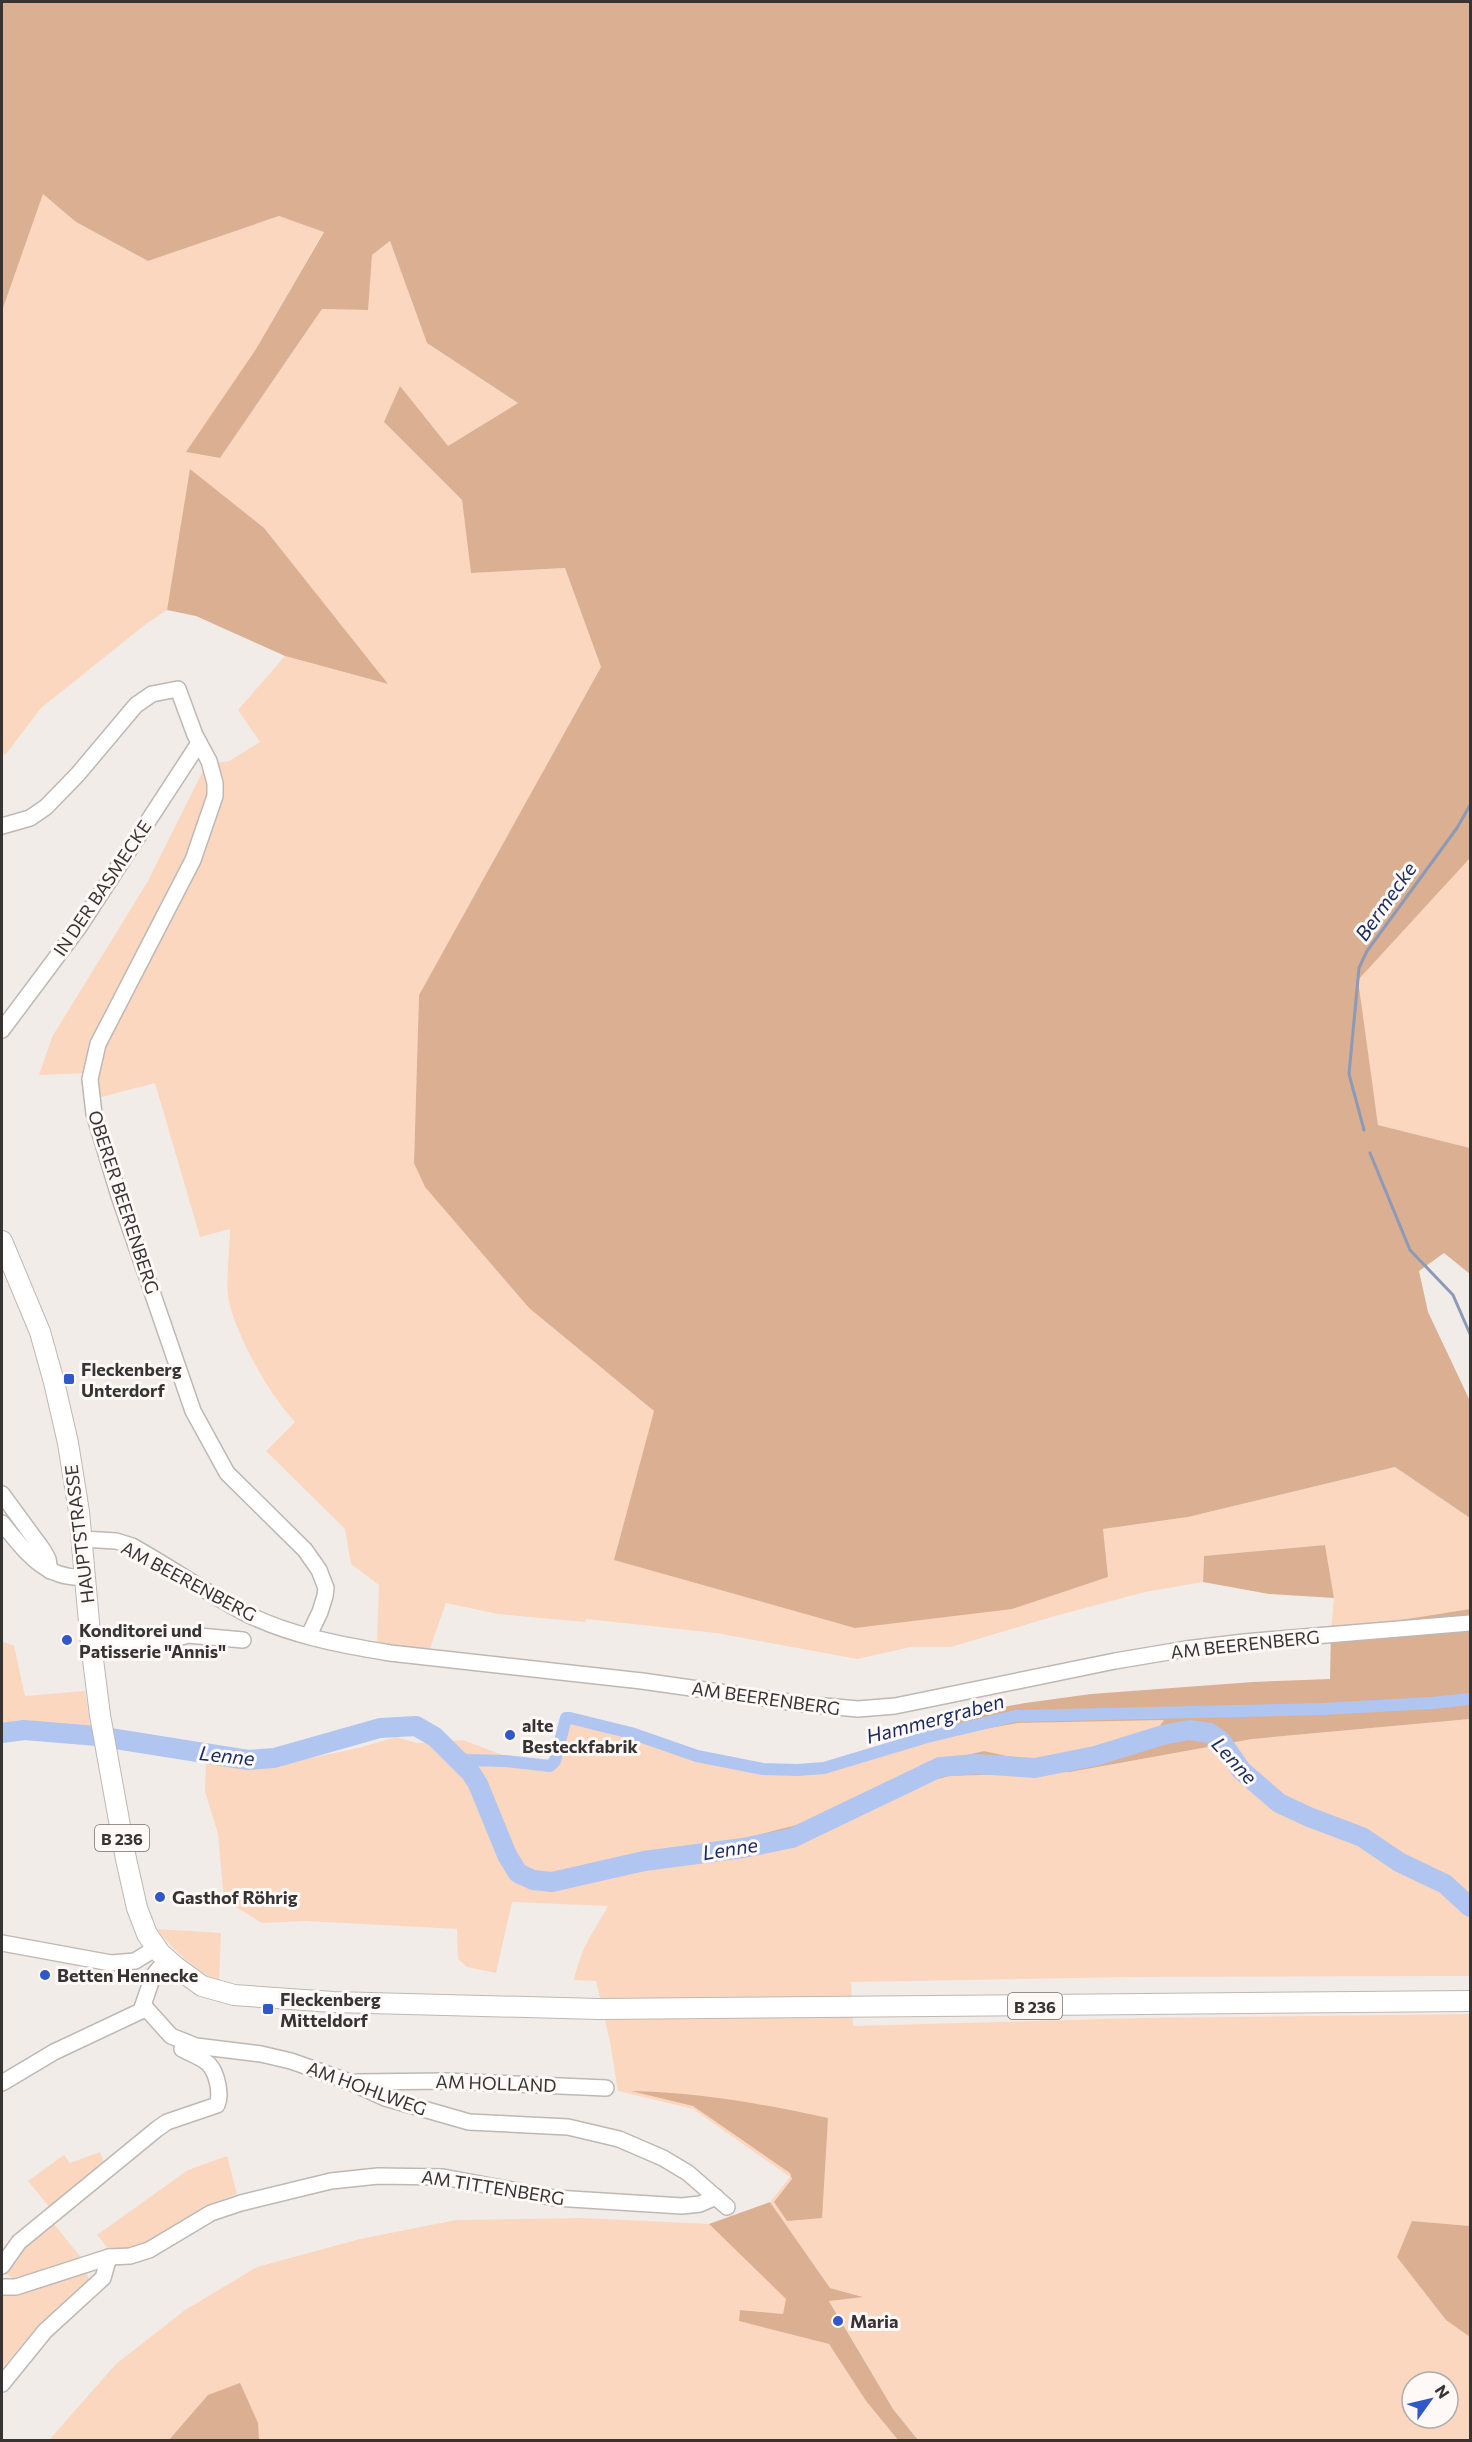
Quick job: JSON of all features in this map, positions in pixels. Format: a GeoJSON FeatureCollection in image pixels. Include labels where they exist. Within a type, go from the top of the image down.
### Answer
{"type":"FeatureCollection","features":[{"type":"Feature","properties":{"kind":"main road","name":"HAUPTSTRASSE"},"geometry":{"type":"LineString","coordinates":[[2,1241],[40,1332],[68,1443],[82,1539],[100,1715],[137,1908],[147,1934],[161,1954],[202,1986],[234,1995],[333,2002],[627,2009],[1470,2001]]}},
{"type":"Feature","properties":{"kind":"street","name":"OBERER BEERENBERG"},"geometry":{"type":"LineString","coordinates":[[2,826],[38,814],[78,774],[129,711],[152,694],[178,688],[213,775],[215,796],[193,860],[98,1044],[92,1067],[90,1092],[100,1136],[119,1196],[194,1411],[227,1473],[305,1550],[323,1579],[326,1588],[324,1603],[309,1635]]}},
{"type":"Feature","properties":{"kind":"street","name":"IN DER BASMECKE"},"geometry":{"type":"LineString","coordinates":[[2,1030],[79,927],[199,743]]}},
{"type":"Feature","properties":{"kind":"street"},"geometry":{"type":"LineString","coordinates":[[2,1494],[45,1554],[50,1570]]}},
{"type":"Feature","properties":{"kind":"street"},"geometry":{"type":"LineString","coordinates":[[2,1523],[34,1560],[50,1570],[69,1577],[85,1577]]}},
{"type":"Feature","properties":{"kind":"street","name":"AM BEERENBERG"},"geometry":{"type":"LineString","coordinates":[[82,1539],[116,1541],[132,1546],[244,1613],[279,1627],[309,1635],[390,1653],[642,1681],[850,1710],[895,1706],[1115,1661],[1186,1649],[1470,1623]]}},
{"type":"Feature","properties":{"kind":"street"},"geometry":{"type":"LineString","coordinates":[[91,1644],[156,1644],[188,1635],[239,1640]]}},
{"type":"Feature","properties":{"kind":"street"},"geometry":{"type":"LineString","coordinates":[[2,1943],[111,1963],[135,1961],[161,1954]]}},
{"type":"Feature","properties":{"kind":"street"},"geometry":{"type":"LineString","coordinates":[[4,2078],[137,2014],[144,2006],[161,1954]]}},
{"type":"Feature","properties":{"kind":"street","name":"AM HOHLWEG"},"geometry":{"type":"LineString","coordinates":[[144,2006],[171,2036],[196,2046],[291,2061],[350,2082],[385,2098],[469,2122],[567,2127],[619,2139],[688,2173],[722,2202]]}},
{"type":"Feature","properties":{"kind":"street"},"geometry":{"type":"LineString","coordinates":[[2,2266],[19,2242],[157,2129],[167,2122],[217,2105],[219,2090],[212,2066],[206,2060],[175,2045],[171,2036]]}},
{"type":"Feature","properties":{"kind":"street","name":"AM HOLLAND"},"geometry":{"type":"LineString","coordinates":[[350,2082],[445,2081],[606,2088]]}},
{"type":"Feature","properties":{"kind":"street","name":"AM TITTENBERG"},"geometry":{"type":"LineString","coordinates":[[2,2287],[15,2287],[109,2257],[130,2256],[149,2250],[211,2213],[241,2203],[331,2181],[378,2175],[443,2176],[555,2198],[580,2200],[682,2206],[722,2202]]}},
{"type":"Feature","properties":{"kind":"street"},"geometry":{"type":"LineString","coordinates":[[2,2384],[45,2331],[103,2278],[109,2257]]}},
{"type":"Feature","properties":{"kind":"shaded area"},"geometry":{"type":"Polygon","coordinates":[[[2,2],[1470,2],[1470,858],[1358,980],[1378,1125],[1470,1148],[1470,1274],[1444,1253],[1419,1271],[1428,1312],[1470,1401],[1470,1518],[1395,1467],[1188,1517],[1103,1529],[1108,1577],[1012,1609],[855,1628],[614,1560],[654,1411],[529,1308],[425,1187],[414,1163],[419,995],[601,667],[565,568],[471,573],[462,500],[384,422],[400,386],[448,446],[518,403],[427,343],[390,241],[372,255],[368,310],[322,309],[220,458],[186,452],[256,349],[324,232],[279,216],[148,261],[76,222],[43,194],[2,311],[2,2]]]}},
{"type":"Feature","properties":{"kind":"shaded area"},"geometry":{"type":"Polygon","coordinates":[[[43,194],[76,222],[148,261],[279,216],[324,231],[256,349],[187,452],[220,458],[322,309],[367,310],[372,255],[390,241],[427,343],[518,403],[448,446],[384,422],[462,500],[471,573],[565,568],[601,667],[419,995],[414,1162],[425,1187],[529,1308],[654,1411],[615,1560],[1102,1529],[1188,1517],[1395,1467],[1470,1518],[1470,1609],[1331,1631],[1334,1598],[1325,1545],[1204,1556],[1203,1582],[1145,1592],[951,1647],[911,1647],[857,1659],[716,1633],[586,1619],[585,1622],[498,1614],[446,1603],[429,1651],[377,1646],[379,1585],[351,1564],[345,1529],[266,1451],[295,1422],[265,1381],[239,1332],[229,1302],[227,1287],[230,1229],[200,1237],[155,1083],[94,1099],[89,1073],[39,1075],[52,1037],[148,881],[206,765],[229,761],[260,742],[238,710],[285,656],[387,684],[191,469],[167,610],[146,624],[41,708],[6,754],[2,755],[2,311],[43,194]]]}},
{"type":"Feature","properties":{"kind":"shaded area"},"geometry":{"type":"Polygon","coordinates":[[[190,469],[264,528],[388,684],[285,656],[196,616],[167,610],[190,469]]]}},
{"type":"Feature","properties":{"kind":"shaded area"},"geometry":{"type":"Polygon","coordinates":[[[1470,858],[1470,1148],[1378,1125],[1357,980],[1470,858]]]}},
{"type":"Feature","properties":{"kind":"shaded area"},"geometry":{"type":"Polygon","coordinates":[[[1325,1545],[1334,1598],[1269,1594],[1203,1582],[1204,1556],[1325,1545]]]}},
{"type":"Feature","properties":{"kind":"shaded area"},"geometry":{"type":"Polygon","coordinates":[[[1470,1609],[1470,1719],[1252,1739],[1070,1772],[949,1776],[904,1789],[800,1838],[715,1861],[668,1866],[572,1886],[564,1874],[630,1858],[725,1843],[808,1822],[945,1760],[984,1751],[1039,1763],[1157,1730],[1164,1720],[1018,1723],[902,1744],[960,1715],[1091,1694],[1253,1682],[1330,1679],[1331,1631],[1470,1609]]]}},
{"type":"Feature","properties":{"kind":"shaded area"},"geometry":{"type":"Polygon","coordinates":[[[2,1641],[14,1646],[25,1696],[85,1691],[91,1732],[27,1724],[2,1727],[2,1641]]]}},
{"type":"Feature","properties":{"kind":"shaded area"},"geometry":{"type":"Polygon","coordinates":[[[566,1718],[631,1733],[697,1756],[763,1769],[796,1770],[824,1768],[902,1744],[1018,1723],[1165,1719],[1158,1730],[1039,1763],[984,1751],[945,1760],[808,1822],[725,1843],[630,1858],[564,1873],[572,1886],[668,1866],[715,1861],[800,1838],[904,1789],[949,1776],[1070,1772],[1252,1739],[1470,1719],[1470,1976],[1132,1977],[851,1982],[853,2026],[1141,2018],[1470,2014],[1470,2226],[1412,2221],[1446,2319],[1470,2337],[1470,2440],[918,2440],[893,2409],[829,2300],[861,2296],[830,2288],[770,2202],[790,2177],[693,2109],[618,2091],[596,1981],[574,1980],[584,1949],[608,1906],[512,1902],[496,1973],[467,1967],[458,1959],[457,1929],[305,1921],[262,1923],[224,1900],[218,1834],[205,1791],[206,1764],[291,1762],[358,1748],[396,1737],[417,1743],[463,1740],[527,1764],[546,1767],[555,1761],[566,1718]]]}},
{"type":"Feature","properties":{"kind":"shaded area"},"geometry":{"type":"Polygon","coordinates":[[[157,1929],[221,1933],[219,1983],[185,1959],[157,1929]]]}},
{"type":"Feature","properties":{"kind":"shaded area"},"geometry":{"type":"Polygon","coordinates":[[[631,2091],[730,2100],[828,2118],[822,2218],[787,2221],[774,2202],[792,2179],[790,2173],[693,2106],[631,2091]]]}},
{"type":"Feature","properties":{"kind":"shaded area"},"geometry":{"type":"Polygon","coordinates":[[[100,2152],[105,2165],[51,2209],[28,2181],[64,2155],[70,2163],[100,2152]]]}},
{"type":"Feature","properties":{"kind":"shaded area"},"geometry":{"type":"Polygon","coordinates":[[[227,2156],[237,2194],[207,2206],[161,2236],[138,2246],[110,2251],[97,2235],[188,2170],[227,2156]]]}},
{"type":"Feature","properties":{"kind":"shaded area"},"geometry":{"type":"Polygon","coordinates":[[[770,2202],[830,2288],[863,2297],[829,2301],[893,2409],[918,2440],[898,2440],[866,2401],[829,2344],[739,2321],[740,2310],[783,2314],[786,2299],[709,2224],[770,2202]]]}},
{"type":"Feature","properties":{"kind":"shaded area"},"geometry":{"type":"Polygon","coordinates":[[[582,2218],[709,2224],[786,2299],[783,2314],[740,2310],[739,2321],[829,2344],[866,2401],[898,2440],[49,2440],[116,2364],[185,2310],[257,2267],[360,2239],[456,2220],[582,2218]]]}},
{"type":"Feature","properties":{"kind":"shaded area"},"geometry":{"type":"Polygon","coordinates":[[[1412,2221],[1470,2226],[1470,2337],[1446,2320],[1397,2257],[1412,2221]]]}},
{"type":"Feature","properties":{"kind":"shaded area"},"geometry":{"type":"Polygon","coordinates":[[[54,2224],[83,2260],[17,2281],[4,2272],[27,2245],[54,2224]]]}},
{"type":"Feature","properties":{"kind":"shaded area"},"geometry":{"type":"Polygon","coordinates":[[[85,2270],[89,2279],[38,2325],[2,2369],[2,2296],[85,2270]]]}},
{"type":"Feature","properties":{"kind":"shaded area"},"geometry":{"type":"Polygon","coordinates":[[[240,2383],[258,2423],[259,2440],[169,2440],[208,2395],[240,2383]]]}},
{"type":"Feature","properties":{"kind":"waterway","name":"Bermecke"},"geometry":{"type":"LineString","coordinates":[[1364,1130],[1349,1074],[1359,968],[1367,951],[1457,828],[1470,805]]}},
{"type":"Feature","properties":{"kind":"waterway","name":"Bermecke"},"geometry":{"type":"LineString","coordinates":[[1370,1153],[1410,1250],[1453,1295],[1470,1334]]}},
{"type":"Feature","properties":{"kind":"waterway","name":"Hammergraben"},"geometry":{"type":"LineString","coordinates":[[454,1756],[467,1760],[550,1766],[555,1761],[566,1718],[570,1718],[631,1733],[697,1756],[763,1769],[797,1770],[824,1768],[927,1737],[1015,1716],[1323,1709],[1470,1699]]}},
{"type":"Feature","properties":{"kind":"waterway","name":"Lenne"},"geometry":{"type":"LineString","coordinates":[[2,1733],[24,1730],[97,1736],[248,1760],[274,1758],[380,1728],[416,1726],[435,1737],[471,1773],[478,1784],[507,1855],[518,1873],[533,1880],[552,1882],[644,1861],[743,1848],[792,1838],[940,1767],[976,1764],[1035,1768],[1095,1756],[1163,1735],[1189,1730],[1210,1733],[1221,1741],[1241,1770],[1279,1803],[1362,1837],[1399,1862],[1445,1884],[1470,1907]]}},
{"type":"Feature","properties":{"kind":"place","name":"Fleckenberg Unterdorf"},"geometry":{"type":"Point","coordinates":[69,1379]}},
{"type":"Feature","properties":{"kind":"place","name":"Konditorei und Patisserie \"Annis\""},"geometry":{"type":"Point","coordinates":[67,1640]}},
{"type":"Feature","properties":{"kind":"place","name":"alte Besteckfabrik"},"geometry":{"type":"Point","coordinates":[510,1735]}},
{"type":"Feature","properties":{"kind":"place","name":"Gasthof Röhrig"},"geometry":{"type":"Point","coordinates":[160,1897]}},
{"type":"Feature","properties":{"kind":"place","name":"Betten Hennecke"},"geometry":{"type":"Point","coordinates":[45,1975]}},
{"type":"Feature","properties":{"kind":"place","name":"Fleckenberg Mitteldorf"},"geometry":{"type":"Point","coordinates":[268,2009]}},
{"type":"Feature","properties":{"kind":"place","name":"Maria"},"geometry":{"type":"Point","coordinates":[838,2321]}}]}
